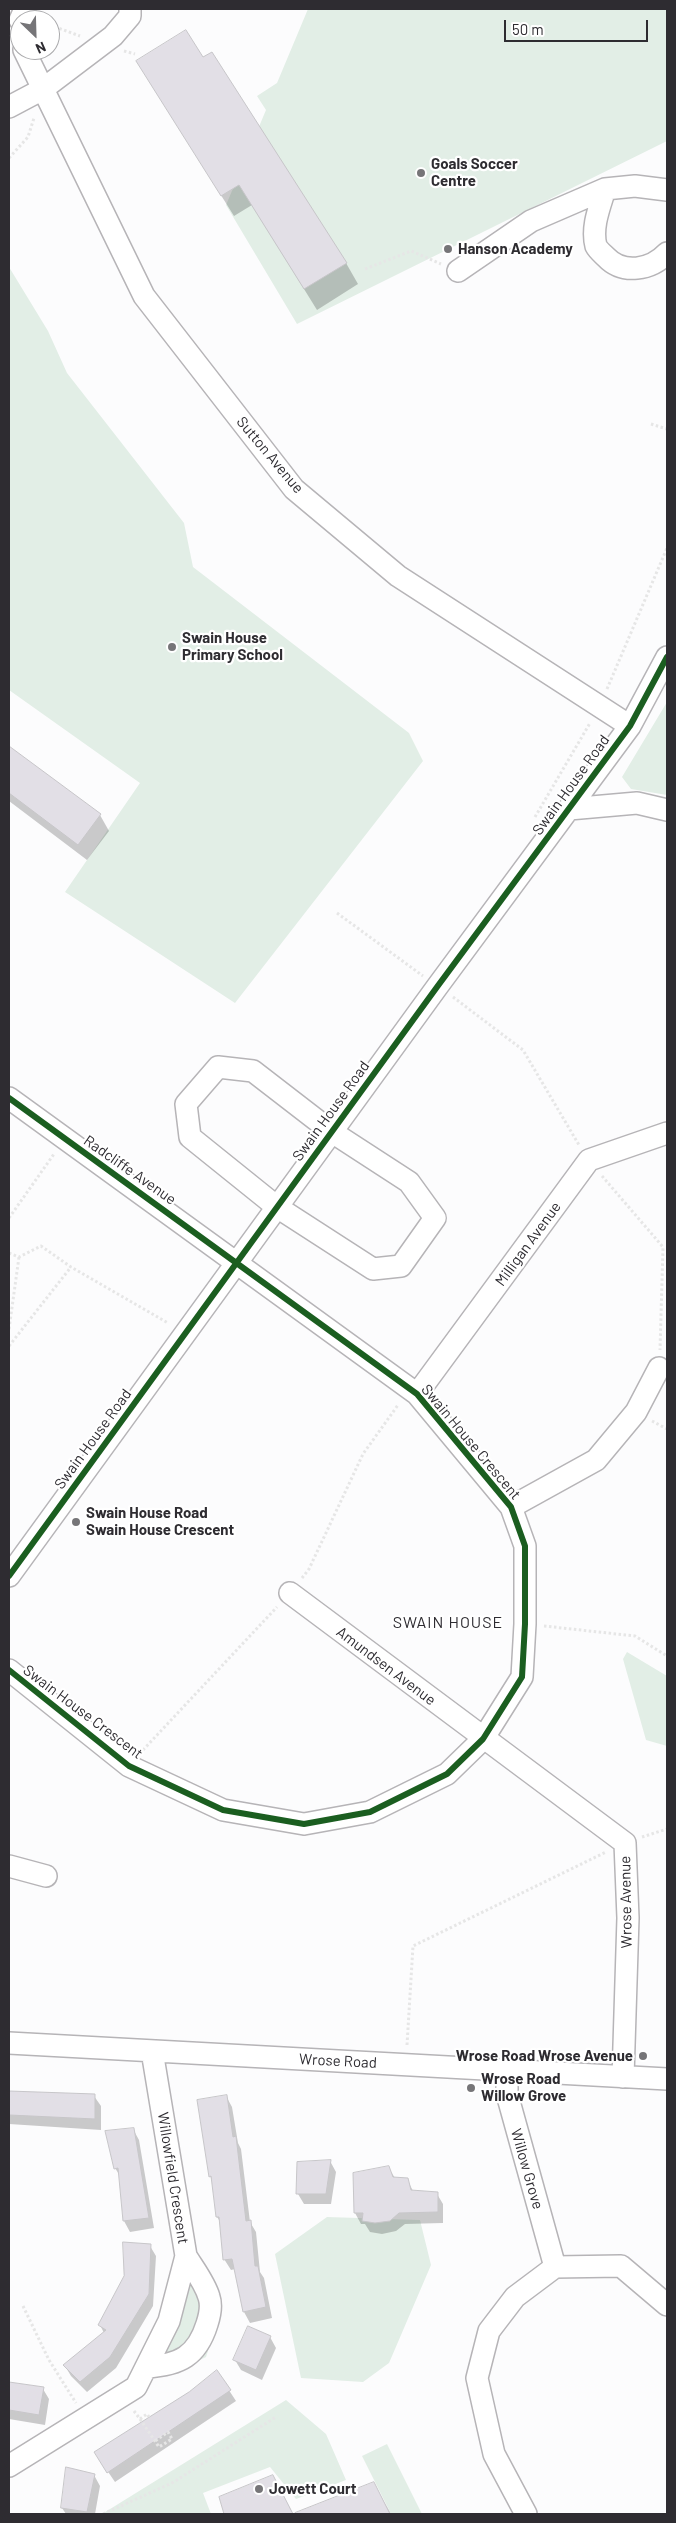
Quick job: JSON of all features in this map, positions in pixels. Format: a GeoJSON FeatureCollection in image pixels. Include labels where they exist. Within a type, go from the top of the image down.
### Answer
{"type":"FeatureCollection","features":[{"type":"Feature","properties":{"kind":"street"},"geometry":{"type":"LineString","coordinates":[[9,107],[44,89],[113,36],[130,16],[130,9]]}},
{"type":"Feature","properties":{"kind":"street","name":"Sutton Avenue"},"geometry":{"type":"LineString","coordinates":[[29,60],[144,296],[294,489],[398,576],[630,726]]}},
{"type":"Feature","properties":{"kind":"street"},"geometry":{"type":"LineString","coordinates":[[458,271],[531,221],[605,189],[635,186],[667,190]]}},
{"type":"Feature","properties":{"kind":"street"},"geometry":{"type":"LineString","coordinates":[[605,189],[595,227],[596,247],[612,264],[636,270],[661,260],[667,253]]}},
{"type":"Feature","properties":{"kind":"street","name":"Swain House Road"},"geometry":{"type":"LineString","coordinates":[[9,1576],[437,987],[630,726],[667,658]]}},
{"type":"Feature","properties":{"kind":"street"},"geometry":{"type":"LineString","coordinates":[[569,809],[637,803],[667,810]]}},
{"type":"Feature","properties":{"kind":"street"},"geometry":{"type":"LineString","coordinates":[[218,1067],[253,1071],[332,1132],[409,1182],[435,1218],[401,1266],[373,1269],[277,1207],[190,1137],[186,1104],[218,1067]]}},
{"type":"Feature","properties":{"kind":"street","name":"Radcliffe Avenue"},"geometry":{"type":"LineString","coordinates":[[9,1098],[237,1262]]}},
{"type":"Feature","properties":{"kind":"street","name":"Milligan Avenue"},"geometry":{"type":"LineString","coordinates":[[417,1394],[589,1160],[667,1133]]}},
{"type":"Feature","properties":{"kind":"street","name":"Swain House Crescent"},"geometry":{"type":"LineString","coordinates":[[9,1670],[129,1766],[223,1810],[304,1824],[370,1812],[447,1774],[483,1739],[522,1677],[525,1624],[524,1546],[512,1507],[417,1394],[237,1262]]}},
{"type":"Feature","properties":{"kind":"street"},"geometry":{"type":"LineString","coordinates":[[512,1507],[596,1460],[636,1412],[659,1368]]}},
{"type":"Feature","properties":{"kind":"street","name":"Amundsen Avenue"},"geometry":{"type":"LineString","coordinates":[[290,1593],[483,1739]]}},
{"type":"Feature","properties":{"kind":"street","name":"Wrose Avenue"},"geometry":{"type":"LineString","coordinates":[[483,1739],[625,1843],[628,1918],[623,2077]]}},
{"type":"Feature","properties":{"kind":"street"},"geometry":{"type":"LineString","coordinates":[[9,1866],[46,1876]]}},
{"type":"Feature","properties":{"kind":"street","name":"Wrose Road"},"geometry":{"type":"LineString","coordinates":[[9,2044],[667,2079]]}},
{"type":"Feature","properties":{"kind":"street","name":"Willowfield Crescent"},"geometry":{"type":"LineString","coordinates":[[9,2466],[136,2387],[169,2321],[186,2256],[152,2051]]}},
{"type":"Feature","properties":{"kind":"street","name":"Willow Grove"},"geometry":{"type":"LineString","coordinates":[[507,2070],[506,2094],[555,2267]]}},
{"type":"Feature","properties":{"kind":"street"},"geometry":{"type":"LineString","coordinates":[[146,2366],[161,2366],[187,2356],[198,2347],[203,2335],[211,2310],[209,2297],[186,2256]]}},
{"type":"Feature","properties":{"kind":"street"},"geometry":{"type":"LineString","coordinates":[[526,2514],[494,2454],[477,2378],[489,2331],[515,2297],[555,2267],[620,2266],[667,2305]]}},
{"type":"Feature","properties":{"kind":"path"},"geometry":{"type":"LineString","coordinates":[[9,158],[28,137],[34,112]]}},
{"type":"Feature","properties":{"kind":"path"},"geometry":{"type":"LineString","coordinates":[[365,269],[411,251],[458,271]]}},
{"type":"Feature","properties":{"kind":"path"},"geometry":{"type":"LineString","coordinates":[[651,424],[667,429]]}},
{"type":"Feature","properties":{"kind":"path"},"geometry":{"type":"LineString","coordinates":[[531,825],[600,705],[667,548]]}},
{"type":"Feature","properties":{"kind":"path"},"geometry":{"type":"LineString","coordinates":[[337,913],[437,987]]}},
{"type":"Feature","properties":{"kind":"path"},"geometry":{"type":"LineString","coordinates":[[9,1218],[65,1139]]}},
{"type":"Feature","properties":{"kind":"path"},"geometry":{"type":"LineString","coordinates":[[19,1258],[42,1246],[71,1267],[185,1333]]}},
{"type":"Feature","properties":{"kind":"path"},"geometry":{"type":"LineString","coordinates":[[9,1253],[19,1258]]}},
{"type":"Feature","properties":{"kind":"path"},"geometry":{"type":"LineString","coordinates":[[9,1329],[19,1258]]}},
{"type":"Feature","properties":{"kind":"path"},"geometry":{"type":"LineString","coordinates":[[9,1346],[71,1267]]}},
{"type":"Feature","properties":{"kind":"path"},"geometry":{"type":"LineString","coordinates":[[525,1624],[634,1636],[667,1656]]}},
{"type":"Feature","properties":{"kind":"path"},"geometry":{"type":"LineString","coordinates":[[406,2064],[413,1946],[625,1843],[667,1829]]}},
{"type":"Feature","properties":{"kind":"path"},"geometry":{"type":"LineString","coordinates":[[23,2306],[48,2360],[86,2418]]}},
{"type":"Feature","properties":{"kind":"path"},"geometry":{"type":"LineString","coordinates":[[103,2514],[172,2482],[276,2417]]}},
{"type":"Feature","properties":{"kind":"path"},"geometry":{"type":"LineString","coordinates":[[140,2419],[159,2447],[172,2438],[168,2432],[155,2441]]}},
{"type":"Feature","properties":{"kind":"shaded area","name":"Goals Soccer Centre"},"geometry":{"type":"Polygon","coordinates":[[[308,9],[667,9],[667,141],[297,324],[226,205],[266,110],[257,96],[277,83],[308,9]]]}},
{"type":"Feature","properties":{"kind":"shaded area","name":"Swain House Primary School"},"geometry":{"type":"Polygon","coordinates":[[[9,267],[48,331],[67,373],[184,523],[193,567],[409,733],[423,761],[235,1003],[65,892],[140,783],[9,690],[9,267]]]}},
{"type":"Feature","properties":{"kind":"shaded area"},"geometry":{"type":"Polygon","coordinates":[[[667,702],[667,795],[631,789],[622,777],[667,702]]]}},
{"type":"Feature","properties":{"kind":"shaded area"},"geometry":{"type":"Polygon","coordinates":[[[627,1652],[667,1676],[667,1746],[646,1740],[623,1659],[627,1652]]]}},
{"type":"Feature","properties":{"kind":"shaded area"},"geometry":{"type":"Polygon","coordinates":[[[327,2217],[420,2220],[431,2265],[389,2363],[363,2382],[301,2378],[275,2254],[327,2217]]]}},
{"type":"Feature","properties":{"kind":"shaded area"},"geometry":{"type":"Polygon","coordinates":[[[186,2256],[218,2320],[206,2357],[177,2371],[144,2364],[186,2256]]]}},
{"type":"Feature","properties":{"kind":"shaded area"},"geometry":{"type":"Polygon","coordinates":[[[286,2400],[326,2434],[346,2480],[296,2499],[270,2467],[203,2493],[211,2514],[102,2514],[286,2400]]]}},
{"type":"Feature","properties":{"kind":"shaded area"},"geometry":{"type":"Polygon","coordinates":[[[387,2444],[422,2514],[391,2514],[362,2456],[387,2444]]]}},
{"type":"Feature","properties":{"kind":"building"},"geometry":{"type":"Polygon","coordinates":[[[186,30],[203,57],[212,52],[347,263],[304,289],[239,185],[221,196],[136,61],[186,30]]]}},
{"type":"Feature","properties":{"kind":"building"},"geometry":{"type":"Polygon","coordinates":[[[9,746],[101,814],[78,845],[9,793],[9,746]]]}},
{"type":"Feature","properties":{"kind":"building"},"geometry":{"type":"Polygon","coordinates":[[[9,2091],[95,2094],[95,2119],[9,2115],[9,2091]]]}},
{"type":"Feature","properties":{"kind":"building"},"geometry":{"type":"Polygon","coordinates":[[[227,2095],[233,2137],[236,2136],[246,2221],[251,2220],[255,2266],[258,2266],[266,2307],[243,2312],[232,2259],[223,2260],[219,2217],[216,2217],[211,2176],[209,2177],[197,2100],[227,2095]]]}},
{"type":"Feature","properties":{"kind":"building"},"geometry":{"type":"Polygon","coordinates":[[[134,2128],[149,2218],[123,2221],[118,2168],[114,2169],[105,2131],[134,2128]]]}},
{"type":"Feature","properties":{"kind":"building"},"geometry":{"type":"Polygon","coordinates":[[[331,2160],[326,2194],[296,2194],[297,2162],[331,2160]]]}},
{"type":"Feature","properties":{"kind":"building"},"geometry":{"type":"Polygon","coordinates":[[[389,2166],[393,2177],[408,2178],[411,2190],[438,2192],[438,2212],[399,2213],[390,2221],[375,2223],[362,2221],[363,2213],[354,2213],[353,2173],[389,2166]]]}},
{"type":"Feature","properties":{"kind":"building"},"geometry":{"type":"Polygon","coordinates":[[[123,2242],[151,2244],[149,2294],[110,2357],[80,2382],[63,2365],[106,2330],[98,2325],[124,2276],[123,2242]]]}},
{"type":"Feature","properties":{"kind":"building"},"geometry":{"type":"Polygon","coordinates":[[[248,2326],[271,2336],[256,2370],[233,2360],[248,2326]]]}},
{"type":"Feature","properties":{"kind":"building"},"geometry":{"type":"Polygon","coordinates":[[[217,2370],[231,2390],[107,2473],[94,2452],[189,2392],[217,2370]]]}},
{"type":"Feature","properties":{"kind":"building"},"geometry":{"type":"Polygon","coordinates":[[[9,2382],[44,2387],[39,2415],[9,2410],[9,2382]]]}},
{"type":"Feature","properties":{"kind":"building"},"geometry":{"type":"Polygon","coordinates":[[[66,2467],[95,2474],[87,2512],[61,2508],[66,2467]]]}},
{"type":"Feature","properties":{"kind":"building"},"geometry":{"type":"Polygon","coordinates":[[[273,2475],[293,2514],[224,2514],[219,2497],[273,2475]]]}},
{"type":"Feature","properties":{"kind":"building"},"geometry":{"type":"Polygon","coordinates":[[[374,2482],[390,2514],[295,2514],[295,2513],[374,2482]]]}},
{"type":"Feature","properties":{"kind":"cycle path"},"geometry":{"type":"LineString","coordinates":[[9,1576],[437,987],[630,726],[667,657]]}},
{"type":"Feature","properties":{"kind":"cycle path"},"geometry":{"type":"LineString","coordinates":[[9,1098],[417,1394],[511,1507],[525,1546],[525,1624],[522,1677],[483,1739],[447,1774],[370,1812],[304,1824],[223,1810],[129,1766],[9,1670]]}},
{"type":"Feature","properties":{"kind":"place","name":"Goals Soccer Centre"},"geometry":{"type":"Point","coordinates":[421,173]}},
{"type":"Feature","properties":{"kind":"place","name":"Hanson Academy"},"geometry":{"type":"Point","coordinates":[448,249]}},
{"type":"Feature","properties":{"kind":"place","name":"Swain House Primary School"},"geometry":{"type":"Point","coordinates":[172,647]}},
{"type":"Feature","properties":{"kind":"place","name":"Swain House Road Swain House Crescent"},"geometry":{"type":"Point","coordinates":[76,1522]}},
{"type":"Feature","properties":{"kind":"place","name":"Wrose Road Wrose Avenue"},"geometry":{"type":"Point","coordinates":[643,2056]}},
{"type":"Feature","properties":{"kind":"place","name":"Wrose Road Willow Grove"},"geometry":{"type":"Point","coordinates":[471,2088]}},
{"type":"Feature","properties":{"kind":"place","name":"Jowett Court"},"geometry":{"type":"Point","coordinates":[259,2489]}},
{"type":"Feature","properties":{"kind":"district","name":"SWAIN HOUSE"},"geometry":{"type":"Point","coordinates":[448,1623]}}]}
